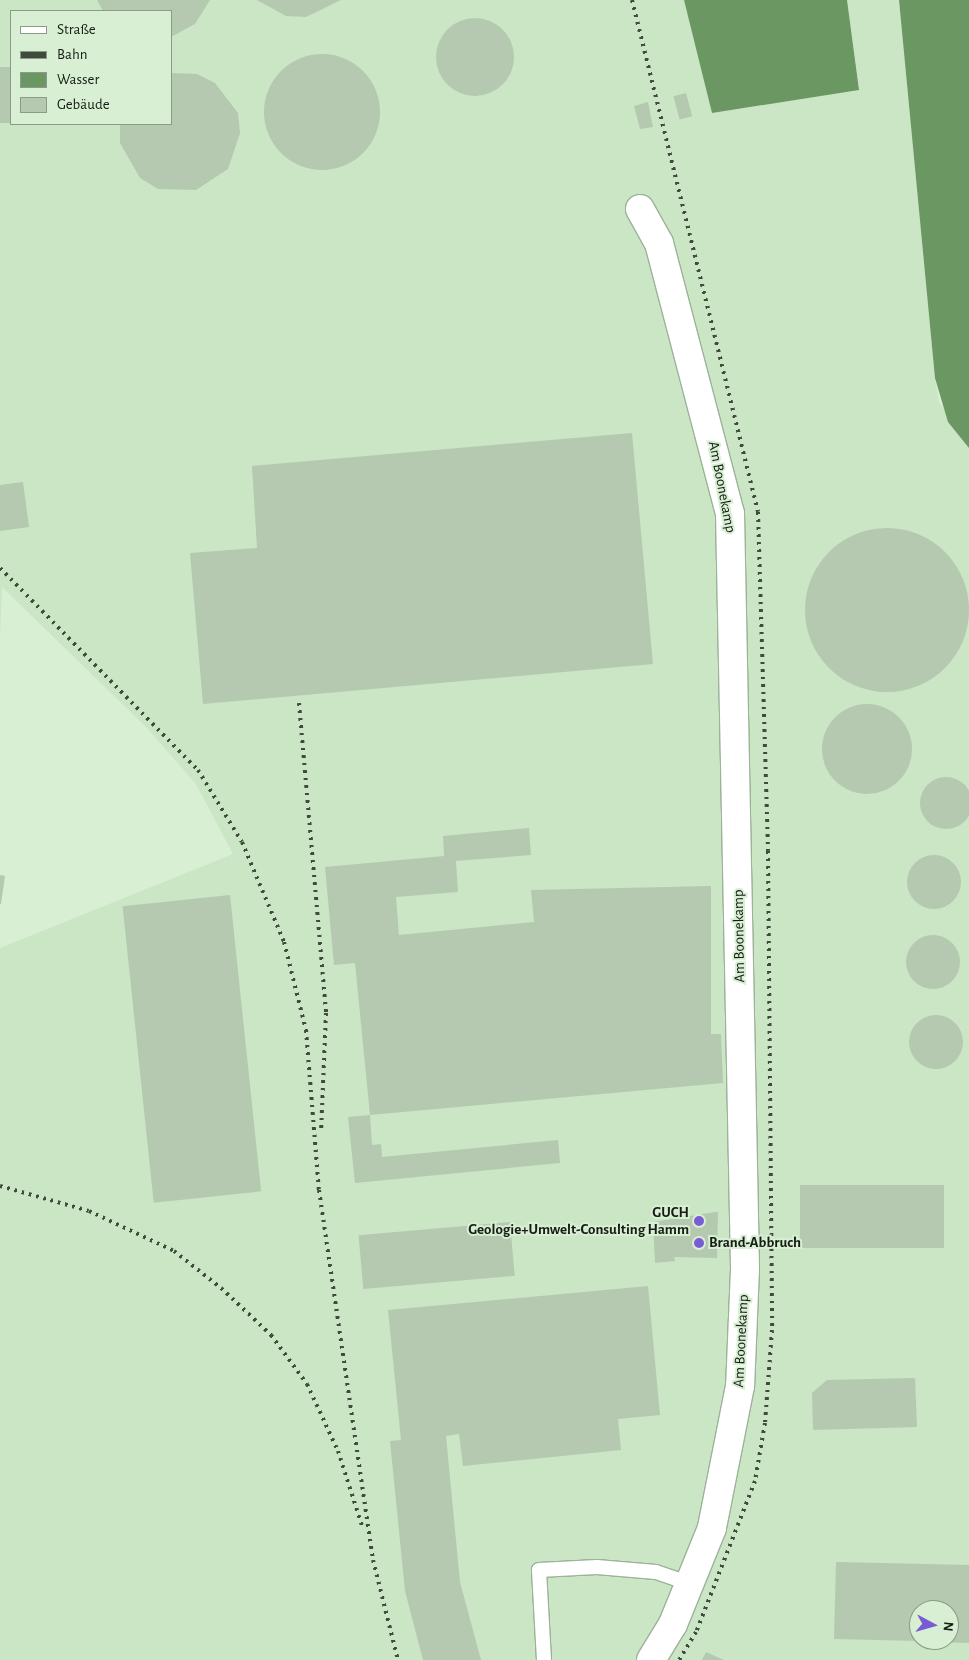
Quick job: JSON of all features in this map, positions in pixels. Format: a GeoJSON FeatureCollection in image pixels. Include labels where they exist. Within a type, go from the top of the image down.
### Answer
{"type":"FeatureCollection","features":[{"type":"Feature","properties":{"kind":"street","name":"Am Boonekamp"},"geometry":{"type":"LineString","coordinates":[[640,209],[659,243],[718,457],[733,555],[745,1268],[740,1386],[726,1467],[712,1528],[690,1584],[651,1660]]}},
{"type":"Feature","properties":{"kind":"lane"},"geometry":{"type":"LineString","coordinates":[[544,1660],[540,1570],[597,1567],[656,1572],[690,1584]]}},
{"type":"Feature","properties":{"kind":"shaded area"},"geometry":{"type":"Polygon","coordinates":[[[0,0],[684,0],[712,113],[859,90],[847,0],[899,0],[935,378],[939,402],[969,448],[969,1660],[0,1660],[0,948],[233,854],[196,784],[147,728],[2,587],[0,638],[0,0]]]}},
{"type":"Feature","properties":{"kind":"water"},"geometry":{"type":"Polygon","coordinates":[[[684,0],[847,0],[859,90],[712,113],[684,0]]]}},
{"type":"Feature","properties":{"kind":"water"},"geometry":{"type":"Polygon","coordinates":[[[899,0],[969,0],[969,448],[948,422],[935,378],[899,0]]]}},
{"type":"Feature","properties":{"kind":"building"},"geometry":{"type":"Polygon","coordinates":[[[97,0],[210,0],[195,24],[172,36],[172,10],[102,10],[97,0]]]}},
{"type":"Feature","properties":{"kind":"building"},"geometry":{"type":"Polygon","coordinates":[[[257,0],[341,0],[306,17],[286,16],[257,0]]]}},
{"type":"Feature","properties":{"kind":"building"},"geometry":{"type":"Polygon","coordinates":[[[467,18],[483,18],[497,24],[508,35],[514,49],[514,65],[508,79],[497,90],[483,96],[467,96],[453,90],[442,79],[436,65],[436,49],[442,35],[453,24],[467,18]]]}},
{"type":"Feature","properties":{"kind":"building"},"geometry":{"type":"Polygon","coordinates":[[[322,54],[344,58],[354,63],[363,71],[371,80],[376,90],[380,112],[376,134],[371,144],[363,153],[354,161],[344,166],[322,170],[300,166],[290,161],[281,153],[273,144],[268,134],[264,112],[268,90],[273,80],[281,71],[290,63],[300,58],[322,54]]]}},
{"type":"Feature","properties":{"kind":"building"},"geometry":{"type":"Polygon","coordinates":[[[0,67],[10,67],[10,123],[0,123],[0,67]]]}},
{"type":"Feature","properties":{"kind":"building"},"geometry":{"type":"Polygon","coordinates":[[[172,73],[197,74],[215,83],[238,113],[240,133],[228,169],[196,190],[158,189],[140,178],[120,143],[120,125],[172,125],[172,73]]]}},
{"type":"Feature","properties":{"kind":"building"},"geometry":{"type":"Polygon","coordinates":[[[686,93],[692,116],[680,120],[673,96],[686,93]]]}},
{"type":"Feature","properties":{"kind":"building"},"geometry":{"type":"Polygon","coordinates":[[[648,102],[653,127],[640,129],[634,106],[648,102]]]}},
{"type":"Feature","properties":{"kind":"building"},"geometry":{"type":"Polygon","coordinates":[[[632,433],[653,664],[203,704],[190,553],[257,548],[252,466],[632,433]]]}},
{"type":"Feature","properties":{"kind":"building"},"geometry":{"type":"Polygon","coordinates":[[[23,482],[29,527],[0,531],[0,485],[23,482]]]}},
{"type":"Feature","properties":{"kind":"building"},"geometry":{"type":"Polygon","coordinates":[[[895,528],[918,534],[933,542],[945,552],[955,564],[966,586],[969,610],[966,634],[955,656],[945,668],[933,678],[911,689],[879,692],[863,689],[841,678],[819,656],[808,634],[805,602],[808,586],[819,564],[841,542],[863,531],[895,528]]]}},
{"type":"Feature","properties":{"kind":"building"},"geometry":{"type":"Polygon","coordinates":[[[867,704],[884,707],[899,717],[909,732],[912,749],[909,766],[899,781],[884,791],[867,794],[850,791],[835,781],[825,766],[822,749],[825,732],[835,717],[850,707],[867,704]]]}},
{"type":"Feature","properties":{"kind":"building"},"geometry":{"type":"Polygon","coordinates":[[[941,777],[951,777],[961,781],[970,793],[970,813],[965,822],[951,829],[941,829],[927,822],[920,808],[920,798],[927,784],[941,777]]]}},
{"type":"Feature","properties":{"kind":"building"},"geometry":{"type":"Polygon","coordinates":[[[529,828],[531,855],[456,861],[458,892],[396,897],[399,935],[534,922],[531,890],[711,886],[711,1034],[721,1034],[723,1083],[370,1115],[355,963],[334,965],[325,867],[444,856],[443,836],[529,828]]]}},
{"type":"Feature","properties":{"kind":"building"},"geometry":{"type":"Polygon","coordinates":[[[934,855],[944,857],[953,863],[959,872],[961,882],[959,892],[953,901],[944,907],[934,909],[924,907],[915,901],[909,892],[907,882],[909,872],[915,863],[924,857],[934,855]]]}},
{"type":"Feature","properties":{"kind":"building"},"geometry":{"type":"Polygon","coordinates":[[[0,875],[5,876],[1,904],[0,904],[0,875]]]}},
{"type":"Feature","properties":{"kind":"building"},"geometry":{"type":"Polygon","coordinates":[[[230,895],[261,1191],[154,1203],[123,906],[230,895]]]}},
{"type":"Feature","properties":{"kind":"building"},"geometry":{"type":"Polygon","coordinates":[[[933,935],[943,937],[952,943],[958,952],[960,962],[958,972],[952,981],[943,987],[933,989],[923,987],[914,981],[908,972],[906,962],[908,952],[914,943],[923,937],[933,935]]]}},
{"type":"Feature","properties":{"kind":"building"},"geometry":{"type":"Polygon","coordinates":[[[936,1015],[946,1017],[955,1023],[961,1032],[963,1042],[961,1052],[955,1061],[946,1067],[936,1069],[926,1067],[917,1061],[911,1052],[909,1042],[911,1032],[917,1023],[926,1017],[936,1015]]]}},
{"type":"Feature","properties":{"kind":"building"},"geometry":{"type":"Polygon","coordinates":[[[370,1115],[372,1145],[381,1144],[382,1157],[558,1140],[560,1163],[355,1183],[348,1117],[370,1115]]]}},
{"type":"Feature","properties":{"kind":"building"},"geometry":{"type":"Polygon","coordinates":[[[800,1185],[944,1185],[944,1248],[800,1248],[800,1185]]]}},
{"type":"Feature","properties":{"kind":"building"},"geometry":{"type":"Polygon","coordinates":[[[718,1212],[717,1258],[674,1257],[675,1261],[655,1263],[653,1222],[718,1212]]]}},
{"type":"Feature","properties":{"kind":"building"},"geometry":{"type":"Polygon","coordinates":[[[510,1222],[515,1276],[363,1289],[359,1235],[510,1222]]]}},
{"type":"Feature","properties":{"kind":"building"},"geometry":{"type":"Polygon","coordinates":[[[648,1286],[660,1415],[618,1419],[621,1450],[463,1466],[459,1434],[446,1436],[460,1582],[481,1660],[423,1660],[405,1591],[390,1441],[401,1440],[388,1310],[648,1286]]]}},
{"type":"Feature","properties":{"kind":"building"},"geometry":{"type":"Polygon","coordinates":[[[915,1378],[917,1427],[813,1430],[812,1393],[827,1380],[915,1378]]]}},
{"type":"Feature","properties":{"kind":"building"},"geometry":{"type":"Polygon","coordinates":[[[836,1562],[969,1565],[969,1643],[959,1643],[959,1600],[909,1600],[909,1641],[834,1639],[836,1562]]]}},
{"type":"Feature","properties":{"kind":"building"},"geometry":{"type":"Polygon","coordinates":[[[706,1652],[724,1660],[702,1660],[706,1652]]]}},
{"type":"Feature","properties":{"kind":"railway"},"geometry":{"type":"LineString","coordinates":[[632,0],[758,512],[768,851],[772,1330],[765,1423],[755,1481],[696,1632],[679,1660]]}},
{"type":"Feature","properties":{"kind":"railway"},"geometry":{"type":"LineString","coordinates":[[0,568],[198,770],[242,842],[284,942],[306,1030],[319,1190],[373,1560],[398,1660]]}},
{"type":"Feature","properties":{"kind":"railway"},"geometry":{"type":"LineString","coordinates":[[299,703],[326,1013],[321,1133]]}},
{"type":"Feature","properties":{"kind":"railway"},"geometry":{"type":"LineString","coordinates":[[0,1186],[89,1211],[174,1251],[221,1288],[271,1335],[307,1384],[338,1451],[363,1529]]}},
{"type":"Feature","properties":{"kind":"place","name":"GUCH Geologie+Umwelt-Consulting Hamm"},"geometry":{"type":"Point","coordinates":[699,1221]}},
{"type":"Feature","properties":{"kind":"place","name":"Brand-Abbruch"},"geometry":{"type":"Point","coordinates":[699,1243]}}]}
